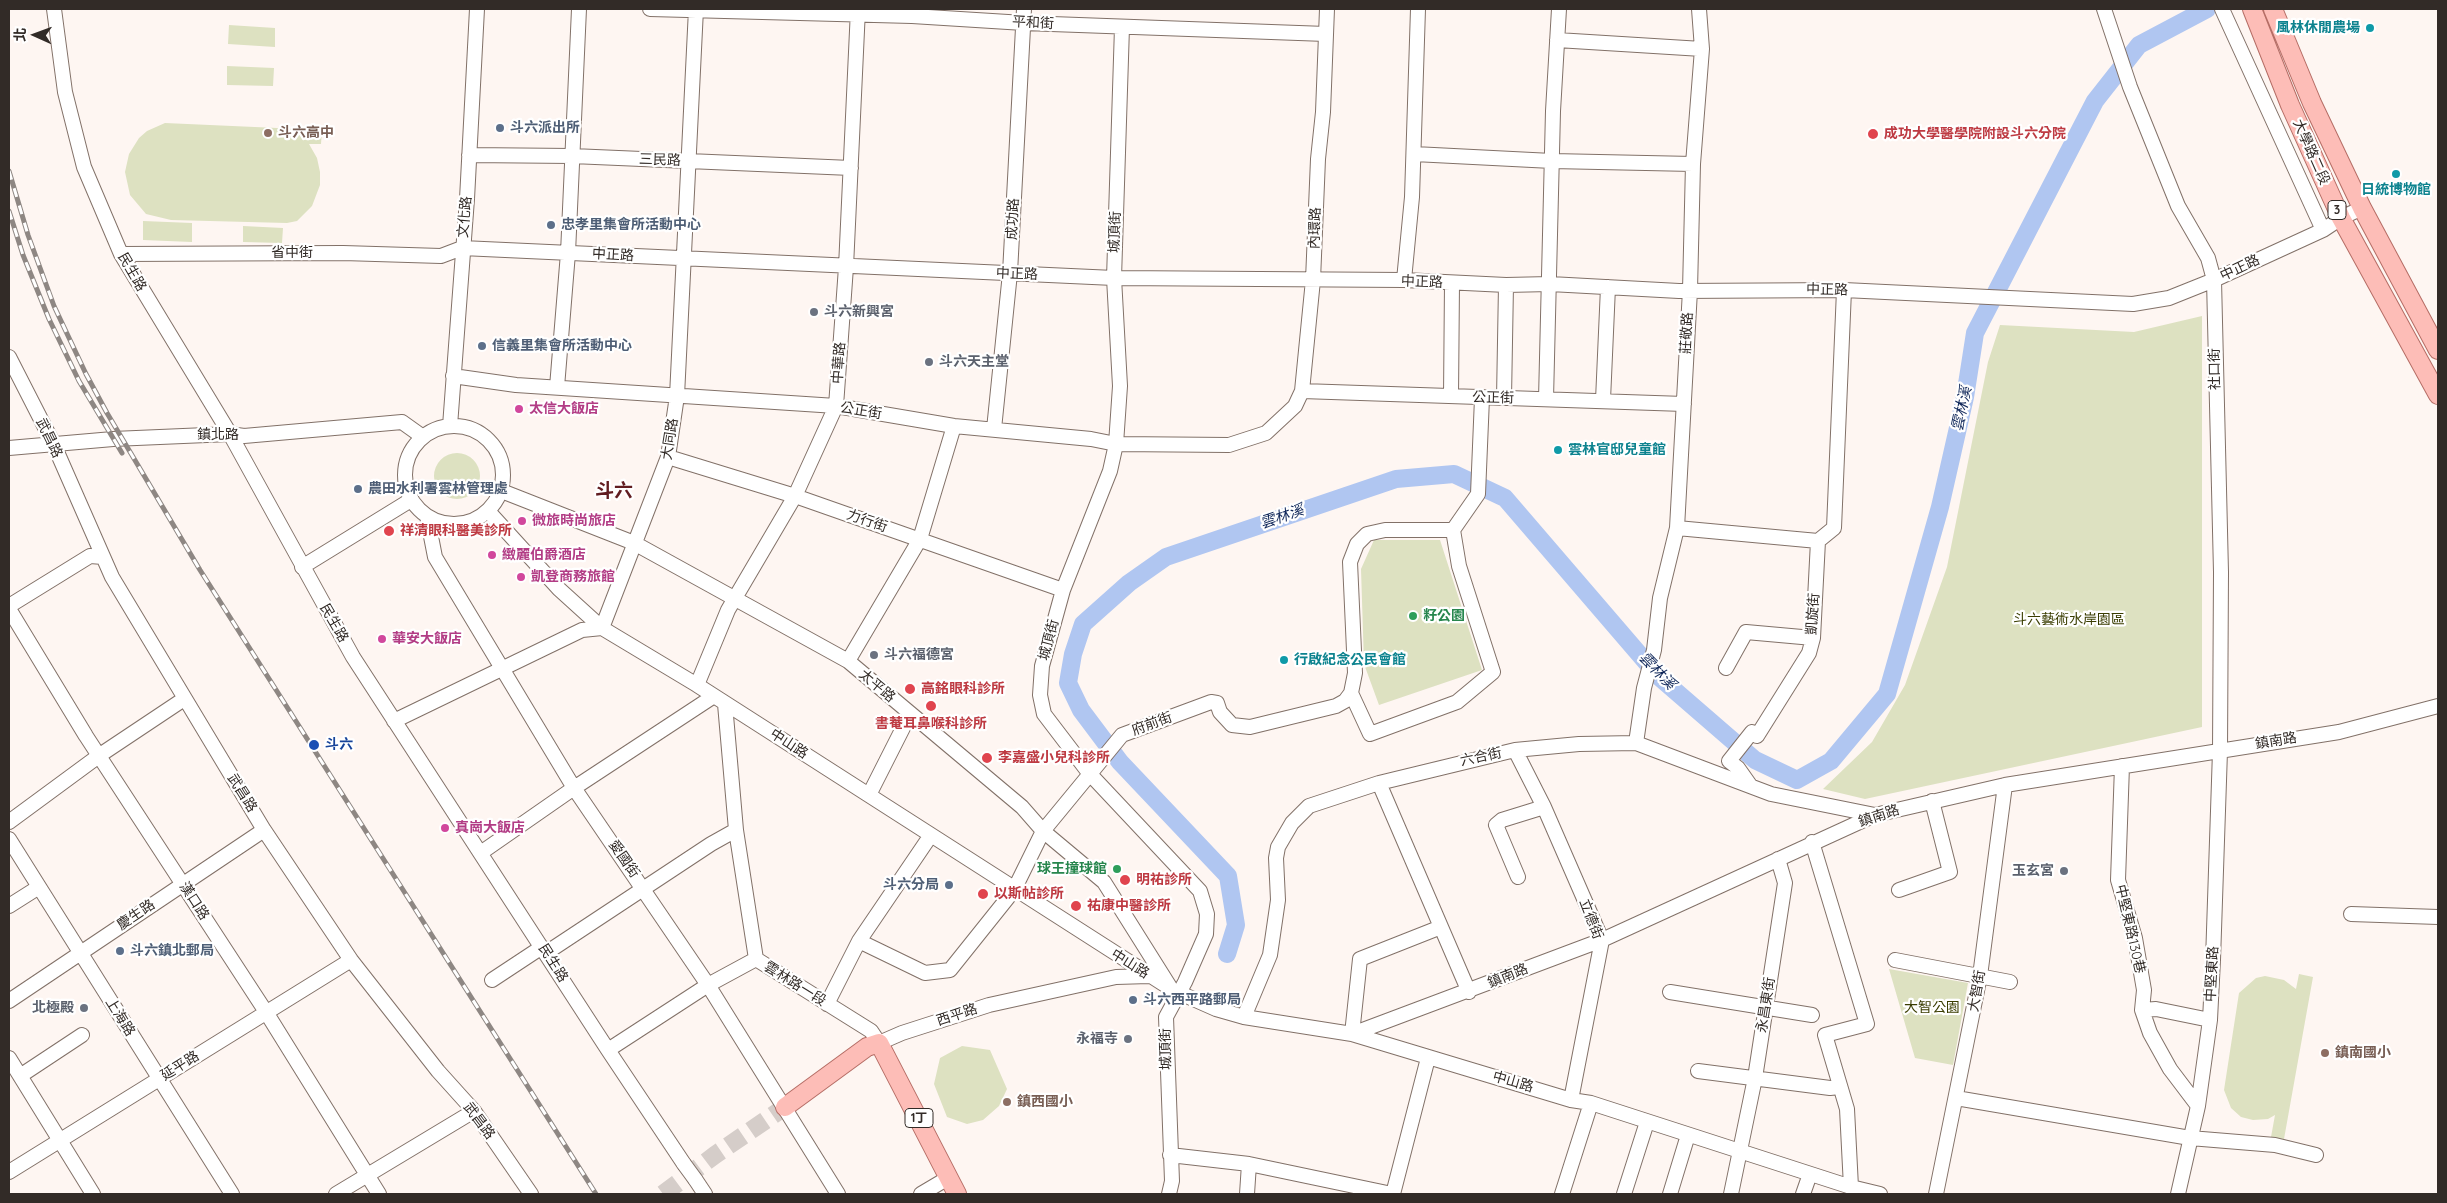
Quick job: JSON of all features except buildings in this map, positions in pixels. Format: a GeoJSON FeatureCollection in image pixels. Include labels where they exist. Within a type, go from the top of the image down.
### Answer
{"type":"FeatureCollection","features":[{"type":"Feature","properties":{"kind":"main road","name":"大學路二段"},"geometry":{"type":"LineString","coordinates":[[2273,9],[2312,103],[2362,208],[2438,350]]}},
{"type":"Feature","properties":{"kind":"main road","name":"大學路二段"},"geometry":{"type":"LineString","coordinates":[[2253,12],[2290,105],[2341,218],[2438,395]]}},
{"type":"Feature","properties":{"kind":"main road","name":"西平路"},"geometry":{"type":"LineString","coordinates":[[785,1107],[867,1047],[880,1043]]}},
{"type":"Feature","properties":{"kind":"main road","name":"雲林路一段"},"geometry":{"type":"LineString","coordinates":[[880,1043],[957,1194]]}},
{"type":"Feature","properties":{"kind":"street","name":"民生路"},"geometry":{"type":"LineString","coordinates":[[54,9],[65,92],[84,167],[121,254],[230,434],[353,657],[482,852],[608,1050],[705,1194]]}},
{"type":"Feature","properties":{"kind":"street","name":"文化路"},"geometry":{"type":"LineString","coordinates":[[450,426],[477,9]]}},
{"type":"Feature","properties":{"kind":"street"},"geometry":{"type":"LineString","coordinates":[[557,387],[568,253],[579,9]]}},
{"type":"Feature","properties":{"kind":"street","name":"平和街"},"geometry":{"type":"LineString","coordinates":[[650,9],[857,12],[972,18],[1024,23],[1326,34]]}},
{"type":"Feature","properties":{"kind":"street","name":"成功路"},"geometry":{"type":"LineString","coordinates":[[994,429],[1010,274],[1024,9]]}},
{"type":"Feature","properties":{"kind":"street","name":"內環路"},"geometry":{"type":"LineString","coordinates":[[1266,433],[1295,406],[1302,392],[1314,280],[1318,158],[1323,112],[1327,9]]}},
{"type":"Feature","properties":{"kind":"street"},"geometry":{"type":"LineString","coordinates":[[1404,280],[1414,154],[1418,9]]}},
{"type":"Feature","properties":{"kind":"street"},"geometry":{"type":"LineString","coordinates":[[1546,398],[1552,161],[1559,9]]}},
{"type":"Feature","properties":{"kind":"street","name":"莊敬路"},"geometry":{"type":"LineString","coordinates":[[1636,743],[1653,656],[1660,598],[1677,528],[1690,290],[1694,164],[1702,49],[1699,9]]}},
{"type":"Feature","properties":{"kind":"street","name":"社口街"},"geometry":{"type":"LineString","coordinates":[[2104,9],[2130,87],[2178,206],[2208,258],[2214,280],[2221,572],[2220,751]]}},
{"type":"Feature","properties":{"kind":"street","name":"大學路二段"},"geometry":{"type":"LineString","coordinates":[[2222,9],[2323,230]]}},
{"type":"Feature","properties":{"kind":"street","name":"大同路"},"geometry":{"type":"LineString","coordinates":[[602,628],[668,457],[676,396],[696,10]]}},
{"type":"Feature","properties":{"kind":"street","name":"中華路"},"geometry":{"type":"LineString","coordinates":[[697,685],[734,600],[795,496],[836,406],[846,267],[857,12]]}},
{"type":"Feature","properties":{"kind":"street","name":"城頂街"},"geometry":{"type":"LineString","coordinates":[[1122,26],[1114,278],[1120,386],[1116,444],[1110,470],[1064,590],[1042,666],[1040,695],[1044,714],[1090,773],[1200,891],[1207,914],[1206,934],[1176,992],[1166,1017],[1172,1182],[1169,1194]]}},
{"type":"Feature","properties":{"kind":"street"},"geometry":{"type":"LineString","coordinates":[[1558,40],[1702,49]]}},
{"type":"Feature","properties":{"kind":"street"},"geometry":{"type":"LineString","coordinates":[[1414,154],[1552,161],[1694,164]]}},
{"type":"Feature","properties":{"kind":"street","name":"三民路"},"geometry":{"type":"LineString","coordinates":[[469,155],[572,156],[851,168]]}},
{"type":"Feature","properties":{"kind":"street","name":"中正路"},"geometry":{"type":"LineString","coordinates":[[462,248],[1114,278],[1404,280],[1690,290],[1844,290],[2133,304],[2169,298],[2214,280],[2323,230],[2341,218],[2362,208]]}},
{"type":"Feature","properties":{"kind":"street","name":"省中街"},"geometry":{"type":"LineString","coordinates":[[121,254],[343,253],[441,256],[462,248]]}},
{"type":"Feature","properties":{"kind":"street"},"geometry":{"type":"LineString","coordinates":[[1451,396],[1452,283]]}},
{"type":"Feature","properties":{"kind":"street"},"geometry":{"type":"LineString","coordinates":[[1504,398],[1506,285]]}},
{"type":"Feature","properties":{"kind":"street"},"geometry":{"type":"LineString","coordinates":[[1603,400],[1608,287]]}},
{"type":"Feature","properties":{"kind":"street"},"geometry":{"type":"LineString","coordinates":[[1677,528],[1818,541],[1834,528],[1844,290]]}},
{"type":"Feature","properties":{"kind":"street","name":"武昌路"},"geometry":{"type":"LineString","coordinates":[[9,358],[15,383],[54,445],[112,577],[184,700],[264,830],[351,960],[438,1071],[474,1111],[531,1194]]}},
{"type":"Feature","properties":{"kind":"street","name":"公正街"},"geometry":{"type":"LineString","coordinates":[[454,376],[516,385],[836,406],[954,426],[1091,439],[1116,444],[1229,445],[1266,433]]}},
{"type":"Feature","properties":{"kind":"street","name":"公正街"},"geometry":{"type":"LineString","coordinates":[[1302,392],[1482,398],[1546,398],[1684,404]]}},
{"type":"Feature","properties":{"kind":"street"},"geometry":{"type":"LineString","coordinates":[[1453,530],[1385,530],[1367,534],[1357,544],[1350,562],[1355,673],[1351,693],[1370,734],[1458,702],[1493,672],[1459,566],[1453,530],[1478,494],[1482,398]]}},
{"type":"Feature","properties":{"kind":"street","name":"鎮北路"},"geometry":{"type":"LineString","coordinates":[[9,448],[113,439],[230,434],[244,436],[402,422],[423,437]]}},
{"type":"Feature","properties":{"kind":"street"},"geometry":{"type":"LineString","coordinates":[[450,426],[476,430],[487,438],[501,460],[503,474],[499,490],[488,511],[462,523],[438,521],[427,516],[411,498],[405,480],[409,456],[423,437],[433,430],[450,426]]}},
{"type":"Feature","properties":{"kind":"street"},"geometry":{"type":"LineString","coordinates":[[848,661],[920,539],[954,426]]}},
{"type":"Feature","properties":{"kind":"street","name":"力行街"},"geometry":{"type":"LineString","coordinates":[[668,457],[795,496],[1064,590]]}},
{"type":"Feature","properties":{"kind":"street","name":"太平路"},"geometry":{"type":"LineString","coordinates":[[499,490],[634,543],[734,600],[848,661],[1022,807],[1043,830],[1104,882],[1176,992]]}},
{"type":"Feature","properties":{"kind":"street"},"geometry":{"type":"LineString","coordinates":[[302,567],[399,508],[411,498]]}},
{"type":"Feature","properties":{"kind":"street","name":"中山路"},"geometry":{"type":"LineString","coordinates":[[488,511],[559,589],[602,628],[697,685],[1014,890],[1176,992],[1216,1010],[1244,1017],[1352,1034],[1570,1100],[1590,1103],[1851,1188],[1880,1194]]}},
{"type":"Feature","properties":{"kind":"street","name":"愛國街"},"geometry":{"type":"LineString","coordinates":[[427,516],[435,557],[504,668],[574,788],[708,985],[838,1194]]}},
{"type":"Feature","properties":{"kind":"street","name":"凱旋街"},"geometry":{"type":"LineString","coordinates":[[1750,785],[1738,768],[1729,761],[1752,732],[1757,736],[1809,653],[1812,638],[1818,541]]}},
{"type":"Feature","properties":{"kind":"street"},"geometry":{"type":"LineString","coordinates":[[9,608],[90,556],[103,557]]}},
{"type":"Feature","properties":{"kind":"street","name":"漢口路"},"geometry":{"type":"LineString","coordinates":[[9,608],[100,755],[266,1012],[379,1194]]}},
{"type":"Feature","properties":{"kind":"street"},"geometry":{"type":"LineString","coordinates":[[394,721],[582,630],[602,628]]}},
{"type":"Feature","properties":{"kind":"street"},"geometry":{"type":"LineString","coordinates":[[1726,668],[1746,632],[1812,638]]}},
{"type":"Feature","properties":{"kind":"street","name":"府前街"},"geometry":{"type":"LineString","coordinates":[[859,941],[925,972],[950,970],[1014,890],[1043,830],[1122,735],[1211,702],[1217,703],[1220,712],[1232,725],[1250,727],[1336,706],[1351,693]]}},
{"type":"Feature","properties":{"kind":"street"},"geometry":{"type":"LineString","coordinates":[[9,822],[100,755],[184,700]]}},
{"type":"Feature","properties":{"kind":"street"},"geometry":{"type":"LineString","coordinates":[[482,852],[574,788],[720,700]]}},
{"type":"Feature","properties":{"kind":"street","name":"雲林路一段"},"geometry":{"type":"LineString","coordinates":[[720,700],[736,830],[756,959],[871,1031],[880,1043]]}},
{"type":"Feature","properties":{"kind":"street","name":"鎮南路"},"geometry":{"type":"LineString","coordinates":[[1352,1034],[1469,992],[1602,940],[1812,842],[1875,815],[2005,785],[2339,732],[2438,706]]}},
{"type":"Feature","properties":{"kind":"street"},"geometry":{"type":"LineString","coordinates":[[869,795],[910,714]]}},
{"type":"Feature","properties":{"kind":"street","name":"六合街"},"geometry":{"type":"LineString","coordinates":[[1244,1017],[1270,955],[1278,900],[1276,858],[1278,847],[1292,823],[1308,806],[1379,783],[1515,750],[1579,744],[1636,743],[1770,794],[1875,815]]}},
{"type":"Feature","properties":{"kind":"street","name":"立德街"},"geometry":{"type":"LineString","coordinates":[[1515,750],[1544,807],[1602,940],[1570,1100]]}},
{"type":"Feature","properties":{"kind":"street","name":"中堅東路"},"geometry":{"type":"LineString","coordinates":[[2178,1194],[2198,1106],[2210,1020],[2220,751]]}},
{"type":"Feature","properties":{"kind":"street","name":"中堅東路130巷"},"geometry":{"type":"LineString","coordinates":[[2122,766],[2118,880],[2135,938],[2144,990],[2142,1010],[2150,1033],[2170,1069],[2198,1106]]}},
{"type":"Feature","properties":{"kind":"street"},"geometry":{"type":"LineString","coordinates":[[1379,783],[1469,992]]}},
{"type":"Feature","properties":{"kind":"street","name":"大智街"},"geometry":{"type":"LineString","coordinates":[[1936,1194],[1980,976],[2005,785]]}},
{"type":"Feature","properties":{"kind":"street"},"geometry":{"type":"LineString","coordinates":[[1899,890],[1950,872],[1932,801]]}},
{"type":"Feature","properties":{"kind":"street"},"geometry":{"type":"LineString","coordinates":[[1518,877],[1496,825],[1502,820],[1544,807]]}},
{"type":"Feature","properties":{"kind":"street","name":"慶生路"},"geometry":{"type":"LineString","coordinates":[[9,1001],[264,830]]}},
{"type":"Feature","properties":{"kind":"street"},"geometry":{"type":"LineString","coordinates":[[492,980],[644,889],[711,844],[736,830]]}},
{"type":"Feature","properties":{"kind":"street"},"geometry":{"type":"LineString","coordinates":[[827,1004],[859,941],[931,835]]}},
{"type":"Feature","properties":{"kind":"street","name":"上海路"},"geometry":{"type":"LineString","coordinates":[[9,839],[232,1194]]}},
{"type":"Feature","properties":{"kind":"street"},"geometry":{"type":"LineString","coordinates":[[1812,842],[1867,1024],[1825,1035],[1847,1109],[1851,1188]]}},
{"type":"Feature","properties":{"kind":"street","name":"永昌東街"},"geometry":{"type":"LineString","coordinates":[[1731,1194],[1738,1151],[1755,1078],[1785,883],[1778,859]]}},
{"type":"Feature","properties":{"kind":"street"},"geometry":{"type":"LineString","coordinates":[[9,906],[39,887]]}},
{"type":"Feature","properties":{"kind":"street"},"geometry":{"type":"LineString","coordinates":[[2351,914],[2438,917]]}},
{"type":"Feature","properties":{"kind":"street"},"geometry":{"type":"LineString","coordinates":[[1352,1034],[1360,959],[1441,927]]}},
{"type":"Feature","properties":{"kind":"street"},"geometry":{"type":"LineString","coordinates":[[608,1050],[708,985],[756,959]]}},
{"type":"Feature","properties":{"kind":"street","name":"延平路"},"geometry":{"type":"LineString","coordinates":[[9,1172],[351,960]]}},
{"type":"Feature","properties":{"kind":"street"},"geometry":{"type":"LineString","coordinates":[[1895,960],[2010,982]]}},
{"type":"Feature","properties":{"kind":"street","name":"西平路"},"geometry":{"type":"LineString","coordinates":[[880,1043],[902,1033],[989,1005],[1116,977],[1149,976]]}},
{"type":"Feature","properties":{"kind":"street"},"geometry":{"type":"LineString","coordinates":[[1670,992],[1812,1015]]}},
{"type":"Feature","properties":{"kind":"street"},"geometry":{"type":"LineString","coordinates":[[2142,1010],[2156,1009],[2210,1020]]}},
{"type":"Feature","properties":{"kind":"street"},"geometry":{"type":"LineString","coordinates":[[20,1076],[82,1036]]}},
{"type":"Feature","properties":{"kind":"street"},"geometry":{"type":"LineString","coordinates":[[9,1058],[93,1194]]}},
{"type":"Feature","properties":{"kind":"street"},"geometry":{"type":"LineString","coordinates":[[1170,1155],[1248,1164],[1333,1187],[1393,1194],[1428,1058]]}},
{"type":"Feature","properties":{"kind":"street"},"geometry":{"type":"LineString","coordinates":[[1698,1071],[1830,1088],[1839,1087]]}},
{"type":"Feature","properties":{"kind":"street"},"geometry":{"type":"LineString","coordinates":[[1956,1098],[2190,1138],[2275,1144],[2316,1155]]}},
{"type":"Feature","properties":{"kind":"street"},"geometry":{"type":"LineString","coordinates":[[1562,1194],[1590,1103]]}},
{"type":"Feature","properties":{"kind":"street"},"geometry":{"type":"LineString","coordinates":[[336,1194],[474,1111]]}},
{"type":"Feature","properties":{"kind":"street"},"geometry":{"type":"LineString","coordinates":[[1624,1194],[1648,1122]]}},
{"type":"Feature","properties":{"kind":"street"},"geometry":{"type":"LineString","coordinates":[[1670,1194],[1688,1135]]}},
{"type":"Feature","properties":{"kind":"street"},"geometry":{"type":"LineString","coordinates":[[1247,1194],[1248,1164]]}},
{"type":"Feature","properties":{"kind":"street"},"geometry":{"type":"LineString","coordinates":[[1803,1194],[1810,1174]]}},
{"type":"Feature","properties":{"kind":"street"},"geometry":{"type":"LineString","coordinates":[[921,1194],[948,1178]]}},
{"type":"Feature","properties":{"kind":"green space"},"geometry":{"type":"Polygon","coordinates":[[[229,25],[275,28],[275,47],[228,44],[229,25]]]}},
{"type":"Feature","properties":{"kind":"green space"},"geometry":{"type":"Polygon","coordinates":[[[227,66],[274,68],[273,86],[227,85],[227,66]]]}},
{"type":"Feature","properties":{"kind":"green space"},"geometry":{"type":"Polygon","coordinates":[[[165,123],[322,130],[321,144],[309,144],[317,158],[320,172],[320,185],[312,206],[297,221],[287,223],[171,220],[146,214],[130,195],[125,172],[129,154],[139,138],[147,131],[165,123]]]}},
{"type":"Feature","properties":{"kind":"green space"},"geometry":{"type":"Polygon","coordinates":[[[143,221],[192,223],[192,242],[143,240],[143,221]]]}},
{"type":"Feature","properties":{"kind":"green space"},"geometry":{"type":"Polygon","coordinates":[[[243,226],[283,228],[282,243],[243,242],[243,226]]]}},
{"type":"Feature","properties":{"kind":"green space","name":"斗六藝術水岸園區"},"geometry":{"type":"Polygon","coordinates":[[[2202,316],[2202,727],[1865,799],[1823,789],[1872,742],[1905,685],[1947,567],[1988,362],[2000,325],[2134,332],[2202,316]]]}},
{"type":"Feature","properties":{"kind":"green space"},"geometry":{"type":"Polygon","coordinates":[[[453,453],[461,453],[470,457],[476,463],[480,476],[476,489],[470,495],[461,499],[453,499],[444,495],[438,489],[434,480],[434,472],[438,463],[444,457],[453,453]]]}},
{"type":"Feature","properties":{"kind":"green space","name":"籽公園"},"geometry":{"type":"Polygon","coordinates":[[[1374,540],[1440,540],[1482,670],[1379,705],[1364,664],[1361,569],[1374,540]]]}},
{"type":"Feature","properties":{"kind":"green space","name":"大智公園"},"geometry":{"type":"Polygon","coordinates":[[[1889,969],[1968,983],[1953,1065],[1915,1058],[1889,969]]]}},
{"type":"Feature","properties":{"kind":"green space"},"geometry":{"type":"Polygon","coordinates":[[[2299,974],[2313,977],[2284,1139],[2271,1137],[2275,1115],[2268,1119],[2253,1120],[2241,1117],[2231,1108],[2224,1090],[2239,993],[2256,978],[2265,976],[2284,980],[2296,989],[2299,974]]]}},
{"type":"Feature","properties":{"kind":"green space"},"geometry":{"type":"Polygon","coordinates":[[[962,1046],[990,1050],[1007,1089],[999,1106],[983,1120],[967,1124],[947,1117],[934,1084],[940,1058],[962,1046]]]}},
{"type":"Feature","properties":{"kind":"waterway","name":"雲林溪"},"geometry":{"type":"LineString","coordinates":[[1227,954],[1236,925],[1228,876],[1120,762],[1081,710],[1068,683],[1073,654],[1083,624],[1129,583],[1166,557],[1396,479],[1454,474],[1505,498],[1658,676],[1755,760],[1797,780],[1831,761],[1887,694],[1940,507],[1965,397],[1975,333],[2095,101],[2139,45],[2207,9]]}},
{"type":"Feature","properties":{"kind":"tunnel"},"geometry":{"type":"LineString","coordinates":[[663,1194],[715,1155],[785,1107]]}},
{"type":"Feature","properties":{"kind":"railway"},"geometry":{"type":"LineString","coordinates":[[9,171],[28,235],[54,306],[86,374],[107,413],[200,570],[596,1194]]}},
{"type":"Feature","properties":{"kind":"railway"},"geometry":{"type":"LineString","coordinates":[[9,211],[23,255],[49,319],[79,381],[122,453]]}},
{"type":"Feature","properties":{"kind":"place","name":"風林休閒農場"},"geometry":{"type":"Point","coordinates":[2370,28]}},
{"type":"Feature","properties":{"kind":"place","name":"斗六派出所"},"geometry":{"type":"Point","coordinates":[500,128]}},
{"type":"Feature","properties":{"kind":"place","name":"斗六高中"},"geometry":{"type":"Point","coordinates":[268,133]}},
{"type":"Feature","properties":{"kind":"place","name":"成功大學醫學院附設斗六分院"},"geometry":{"type":"Point","coordinates":[1873,134]}},
{"type":"Feature","properties":{"kind":"place","name":"日統博物館"},"geometry":{"type":"Point","coordinates":[2396,174]}},
{"type":"Feature","properties":{"kind":"place","name":"忠孝里集會所活動中心"},"geometry":{"type":"Point","coordinates":[551,225]}},
{"type":"Feature","properties":{"kind":"place","name":"斗六新興宮"},"geometry":{"type":"Point","coordinates":[814,312]}},
{"type":"Feature","properties":{"kind":"place","name":"信義里集會所活動中心"},"geometry":{"type":"Point","coordinates":[482,346]}},
{"type":"Feature","properties":{"kind":"place","name":"斗六天主堂"},"geometry":{"type":"Point","coordinates":[929,362]}},
{"type":"Feature","properties":{"kind":"place","name":"太信大飯店"},"geometry":{"type":"Point","coordinates":[519,409]}},
{"type":"Feature","properties":{"kind":"place","name":"雲林官邸兒童館"},"geometry":{"type":"Point","coordinates":[1558,450]}},
{"type":"Feature","properties":{"kind":"place","name":"農田水利署雲林管理處"},"geometry":{"type":"Point","coordinates":[358,489]}},
{"type":"Feature","properties":{"kind":"place","name":"微旅時尚旅店"},"geometry":{"type":"Point","coordinates":[522,521]}},
{"type":"Feature","properties":{"kind":"place","name":"祥清眼科醫美診所"},"geometry":{"type":"Point","coordinates":[389,531]}},
{"type":"Feature","properties":{"kind":"place","name":"緻麗伯爵酒店"},"geometry":{"type":"Point","coordinates":[492,555]}},
{"type":"Feature","properties":{"kind":"place","name":"凱登商務旅館"},"geometry":{"type":"Point","coordinates":[521,577]}},
{"type":"Feature","properties":{"kind":"place","name":"籽公園"},"geometry":{"type":"Point","coordinates":[1413,616]}},
{"type":"Feature","properties":{"kind":"place","name":"華安大飯店"},"geometry":{"type":"Point","coordinates":[382,639]}},
{"type":"Feature","properties":{"kind":"place","name":"斗六福德宮"},"geometry":{"type":"Point","coordinates":[874,655]}},
{"type":"Feature","properties":{"kind":"place","name":"行啟紀念公民會館"},"geometry":{"type":"Point","coordinates":[1284,660]}},
{"type":"Feature","properties":{"kind":"place","name":"高銘眼科診所"},"geometry":{"type":"Point","coordinates":[910,689]}},
{"type":"Feature","properties":{"kind":"place","name":"書菴耳鼻喉科診所"},"geometry":{"type":"Point","coordinates":[931,706]}},
{"type":"Feature","properties":{"kind":"place","name":"斗六"},"geometry":{"type":"Point","coordinates":[314,745]}},
{"type":"Feature","properties":{"kind":"place","name":"李嘉盛小兒科診所"},"geometry":{"type":"Point","coordinates":[987,758]}},
{"type":"Feature","properties":{"kind":"place","name":"真崗大飯店"},"geometry":{"type":"Point","coordinates":[445,828]}},
{"type":"Feature","properties":{"kind":"place","name":"球王撞球館"},"geometry":{"type":"Point","coordinates":[1117,869]}},
{"type":"Feature","properties":{"kind":"place","name":"玉玄宮"},"geometry":{"type":"Point","coordinates":[2064,871]}},
{"type":"Feature","properties":{"kind":"place","name":"明祐診所"},"geometry":{"type":"Point","coordinates":[1125,880]}},
{"type":"Feature","properties":{"kind":"place","name":"斗六分局"},"geometry":{"type":"Point","coordinates":[949,885]}},
{"type":"Feature","properties":{"kind":"place","name":"以斯帖診所"},"geometry":{"type":"Point","coordinates":[983,894]}},
{"type":"Feature","properties":{"kind":"place","name":"祐康中醫診所"},"geometry":{"type":"Point","coordinates":[1076,906]}},
{"type":"Feature","properties":{"kind":"place","name":"斗六鎮北郵局"},"geometry":{"type":"Point","coordinates":[120,951]}},
{"type":"Feature","properties":{"kind":"place","name":"斗六西平路郵局"},"geometry":{"type":"Point","coordinates":[1133,1000]}},
{"type":"Feature","properties":{"kind":"place","name":"北極殿"},"geometry":{"type":"Point","coordinates":[84,1008]}},
{"type":"Feature","properties":{"kind":"place","name":"永福寺"},"geometry":{"type":"Point","coordinates":[1128,1039]}},
{"type":"Feature","properties":{"kind":"place","name":"鎮南國小"},"geometry":{"type":"Point","coordinates":[2325,1053]}},
{"type":"Feature","properties":{"kind":"place","name":"鎮西國小"},"geometry":{"type":"Point","coordinates":[1007,1102]}},
{"type":"Feature","properties":{"kind":"district","name":"斗六"},"geometry":{"type":"Point","coordinates":[614,491]}}]}
